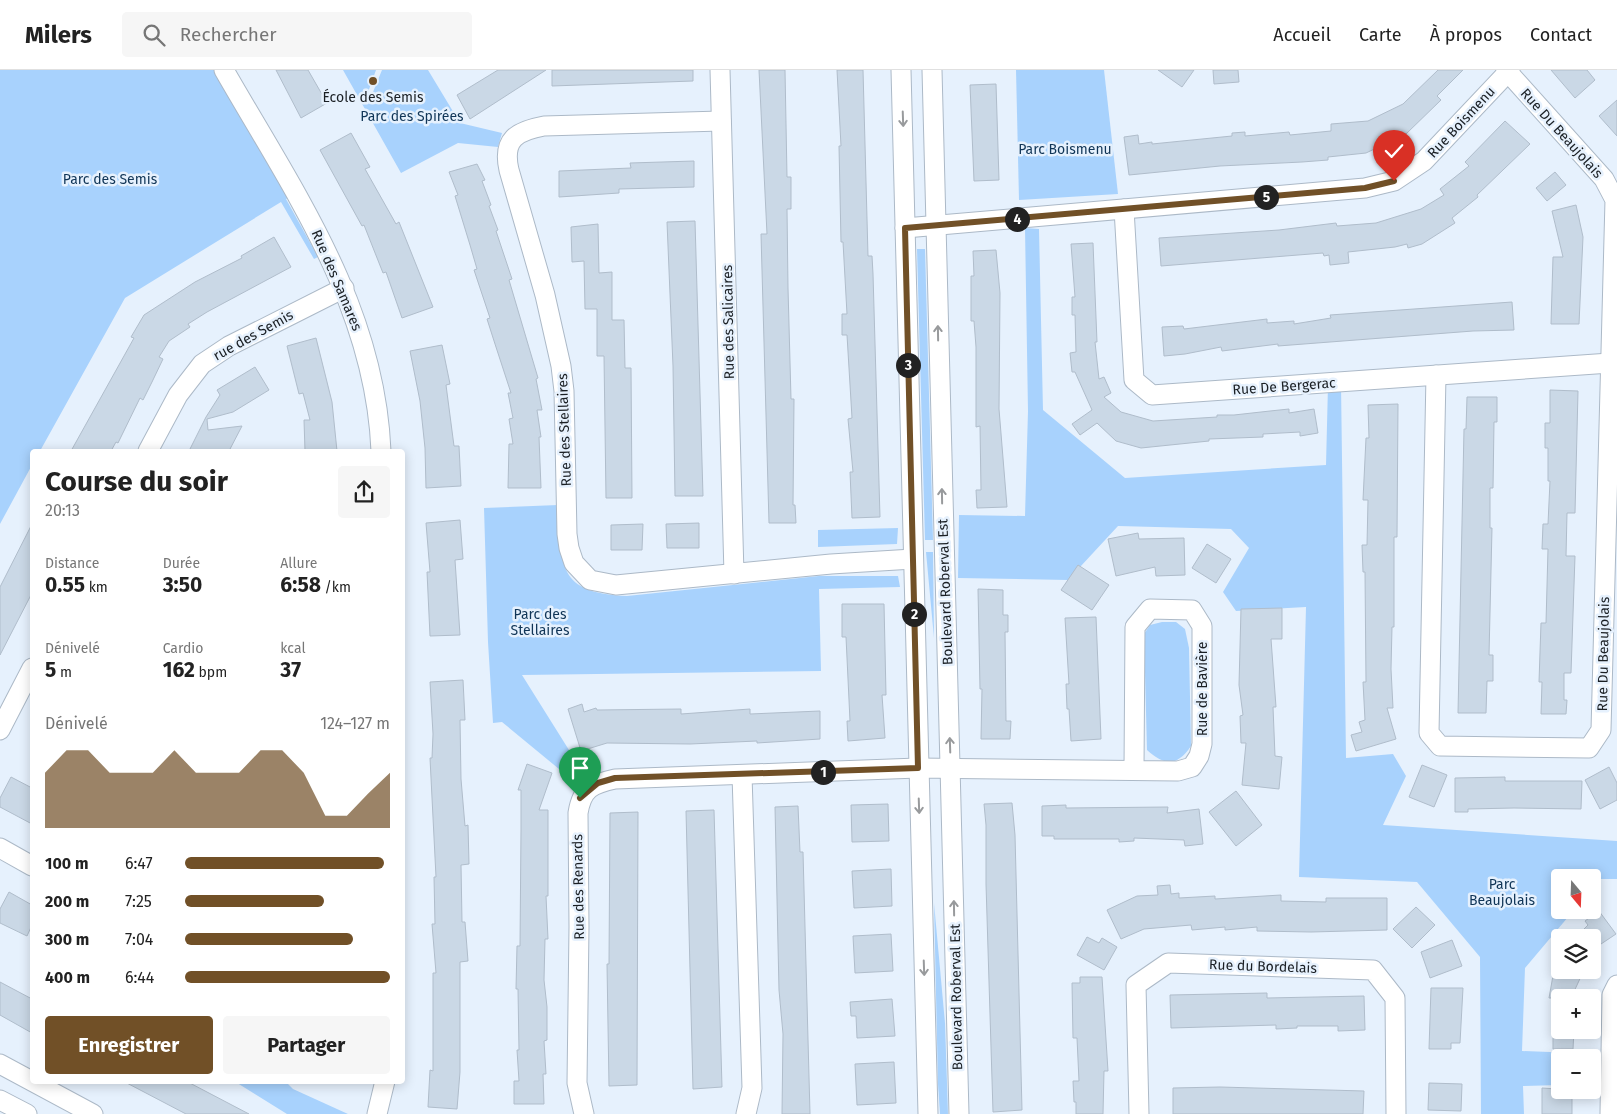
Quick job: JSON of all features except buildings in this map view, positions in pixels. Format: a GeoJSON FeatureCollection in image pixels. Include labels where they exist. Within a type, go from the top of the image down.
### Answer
{"type":"FeatureCollection","features":[{"type":"Feature","properties":{"kind":"street","name":"Rue des Samares"},"geometry":{"type":"LineString","coordinates":[[224,70],[323,240],[344,288],[366,348],[379,414],[381,449]]}},
{"type":"Feature","properties":{"kind":"street","name":"Rue des Salicaires"},"geometry":{"type":"LineString","coordinates":[[720,70],[734,574]]}},
{"type":"Feature","properties":{"kind":"street"},"geometry":{"type":"LineString","coordinates":[[901,70],[928,1114]]}},
{"type":"Feature","properties":{"kind":"street","name":"Boulevard Roberval Est"},"geometry":{"type":"LineString","coordinates":[[932,70],[959,1114]]}},
{"type":"Feature","properties":{"kind":"street","name":"Rue Boismenu"},"geometry":{"type":"LineString","coordinates":[[905,228],[1365,188],[1394,181],[1424,161],[1508,71]]}},
{"type":"Feature","properties":{"kind":"street","name":"Rue Du Beaujolais"},"geometry":{"type":"LineString","coordinates":[[1436,375],[1429,733],[1440,746],[1589,748],[1601,730],[1615,200],[1604,179],[1508,71]]}},
{"type":"Feature","properties":{"kind":"street","name":"Rue des Stellaires"},"geometry":{"type":"LineString","coordinates":[[721,121],[544,126],[531,128],[513,138],[507,152],[507,160],[545,295],[561,366],[564,391],[567,534],[574,563],[590,580],[603,584],[631,584],[913,558]]}},
{"type":"Feature","properties":{"kind":"street","name":"Rue De Bergerac"},"geometry":{"type":"LineString","coordinates":[[1124,209],[1134,380],[1152,395],[1610,363]]}},
{"type":"Feature","properties":{"kind":"street","name":"rue des Semis"},"geometry":{"type":"LineString","coordinates":[[149,449],[178,396],[202,364],[228,346],[344,288]]}},
{"type":"Feature","properties":{"kind":"street","name":"Rue de Bavière"},"geometry":{"type":"LineString","coordinates":[[918,768],[1178,770],[1192,767],[1199,756],[1202,744],[1202,626],[1192,610],[1150,609],[1134,627],[1134,769]]}},
{"type":"Feature","properties":{"kind":"street"},"geometry":{"type":"LineString","coordinates":[[0,730],[30,672]]}},
{"type":"Feature","properties":{"kind":"street","name":"Rue des Renards"},"geometry":{"type":"LineString","coordinates":[[584,1114],[577,1083],[580,927],[578,813],[580,798],[598,783],[615,778],[918,768]]}},
{"type":"Feature","properties":{"kind":"street"},"geometry":{"type":"LineString","coordinates":[[742,775],[752,1088],[746,1114]]}},
{"type":"Feature","properties":{"kind":"street"},"geometry":{"type":"LineString","coordinates":[[0,848],[30,865]]}},
{"type":"Feature","properties":{"kind":"street","name":"Rue du Bordelais"},"geometry":{"type":"LineString","coordinates":[[1138,1114],[1136,985],[1168,963],[1373,970],[1395,998],[1396,1114]]}},
{"type":"Feature","properties":{"kind":"street"},"geometry":{"type":"LineString","coordinates":[[1610,1114],[1612,995],[1617,985]]}},
{"type":"Feature","properties":{"kind":"street"},"geometry":{"type":"LineString","coordinates":[[0,1064],[30,1080]]}},
{"type":"Feature","properties":{"kind":"street"},"geometry":{"type":"LineString","coordinates":[[37,1084],[93,1114]]}},
{"type":"Feature","properties":{"kind":"street"},"geometry":{"type":"LineString","coordinates":[[377,1114],[384,1084]]}},
{"type":"Feature","properties":{"kind":"street"},"geometry":{"type":"LineString","coordinates":[[0,1100],[27,1114]]}},
{"type":"Feature","properties":{"kind":"green space","name":"Parc des Semis"},"geometry":{"type":"Polygon","coordinates":[[[0,70],[224,70],[295,194],[286,199],[318,257],[314,259],[281,202],[125,298],[41,449],[30,449],[30,469],[0,524],[0,70]]]}},
{"type":"Feature","properties":{"kind":"green space","name":"Parc des Spirées"},"geometry":{"type":"Polygon","coordinates":[[[343,70],[376,70],[367,95],[373,92],[382,70],[428,70],[460,123],[502,133],[498,147],[458,143],[401,173],[343,70]]]}},
{"type":"Feature","properties":{"kind":"green space","name":"Parc Boismenu"},"geometry":{"type":"Polygon","coordinates":[[[1016,70],[1104,70],[1118,194],[1019,200],[1016,70]]]}},
{"type":"Feature","properties":{"kind":"green space","name":"Parc Beaujolais"},"geometry":{"type":"Polygon","coordinates":[[[1025,228],[1039,229],[1043,410],[1125,478],[1326,465],[1328,385],[1341,384],[1346,758],[1393,754],[1406,776],[1383,825],[1617,841],[1617,879],[1601,879],[1601,869],[1551,869],[1551,919],[1566,919],[1558,929],[1551,929],[1551,937],[1525,968],[1522,1051],[1551,1052],[1551,1085],[1523,1086],[1524,1114],[1481,1114],[1480,957],[1417,882],[1299,877],[1306,607],[1236,611],[1223,592],[1249,548],[1231,529],[1118,526],[1068,580],[958,578],[959,515],[1025,516],[1028,411],[1025,228]]]}},
{"type":"Feature","properties":{"kind":"green space"},"geometry":{"type":"Polygon","coordinates":[[[917,249],[925,249],[933,540],[925,540],[917,249]]]}},
{"type":"Feature","properties":{"kind":"green space","name":"Parc des Stellaires"},"geometry":{"type":"Polygon","coordinates":[[[558,505],[560,544],[567,572],[586,589],[604,594],[627,596],[819,576],[898,576],[900,587],[819,589],[821,671],[522,675],[584,774],[576,783],[502,722],[493,723],[488,642],[484,508],[558,505]]]}},
{"type":"Feature","properties":{"kind":"green space"},"geometry":{"type":"Polygon","coordinates":[[[898,528],[897,544],[818,547],[818,530],[898,528]]]}},
{"type":"Feature","properties":{"kind":"green space"},"geometry":{"type":"Polygon","coordinates":[[[926,552],[933,552],[934,638],[926,552]]]}},
{"type":"Feature","properties":{"kind":"green space"},"geometry":{"type":"Polygon","coordinates":[[[1162,622],[1176,622],[1185,629],[1189,648],[1191,746],[1180,758],[1170,762],[1159,759],[1147,750],[1144,634],[1150,625],[1162,622]]]}},
{"type":"Feature","properties":{"kind":"green space"},"geometry":{"type":"Polygon","coordinates":[[[934,903],[945,1023],[948,1114],[940,1114],[938,1084],[934,903]]]}},
{"type":"Feature","properties":{"kind":"green space"},"geometry":{"type":"Polygon","coordinates":[[[239,1084],[288,1084],[293,1089],[348,1114],[287,1114],[239,1084]]]}},
{"type":"Feature","properties":{"kind":"place","name":"École des Semis"},"geometry":{"type":"Point","coordinates":[373,81]}},
{"type":"Feature","properties":{"kind":"route"},"geometry":{"type":"LineString","coordinates":[[580,798],[588,789],[598,783],[615,778],[918,768],[905,228],[1365,188],[1394,181]]}}]}
